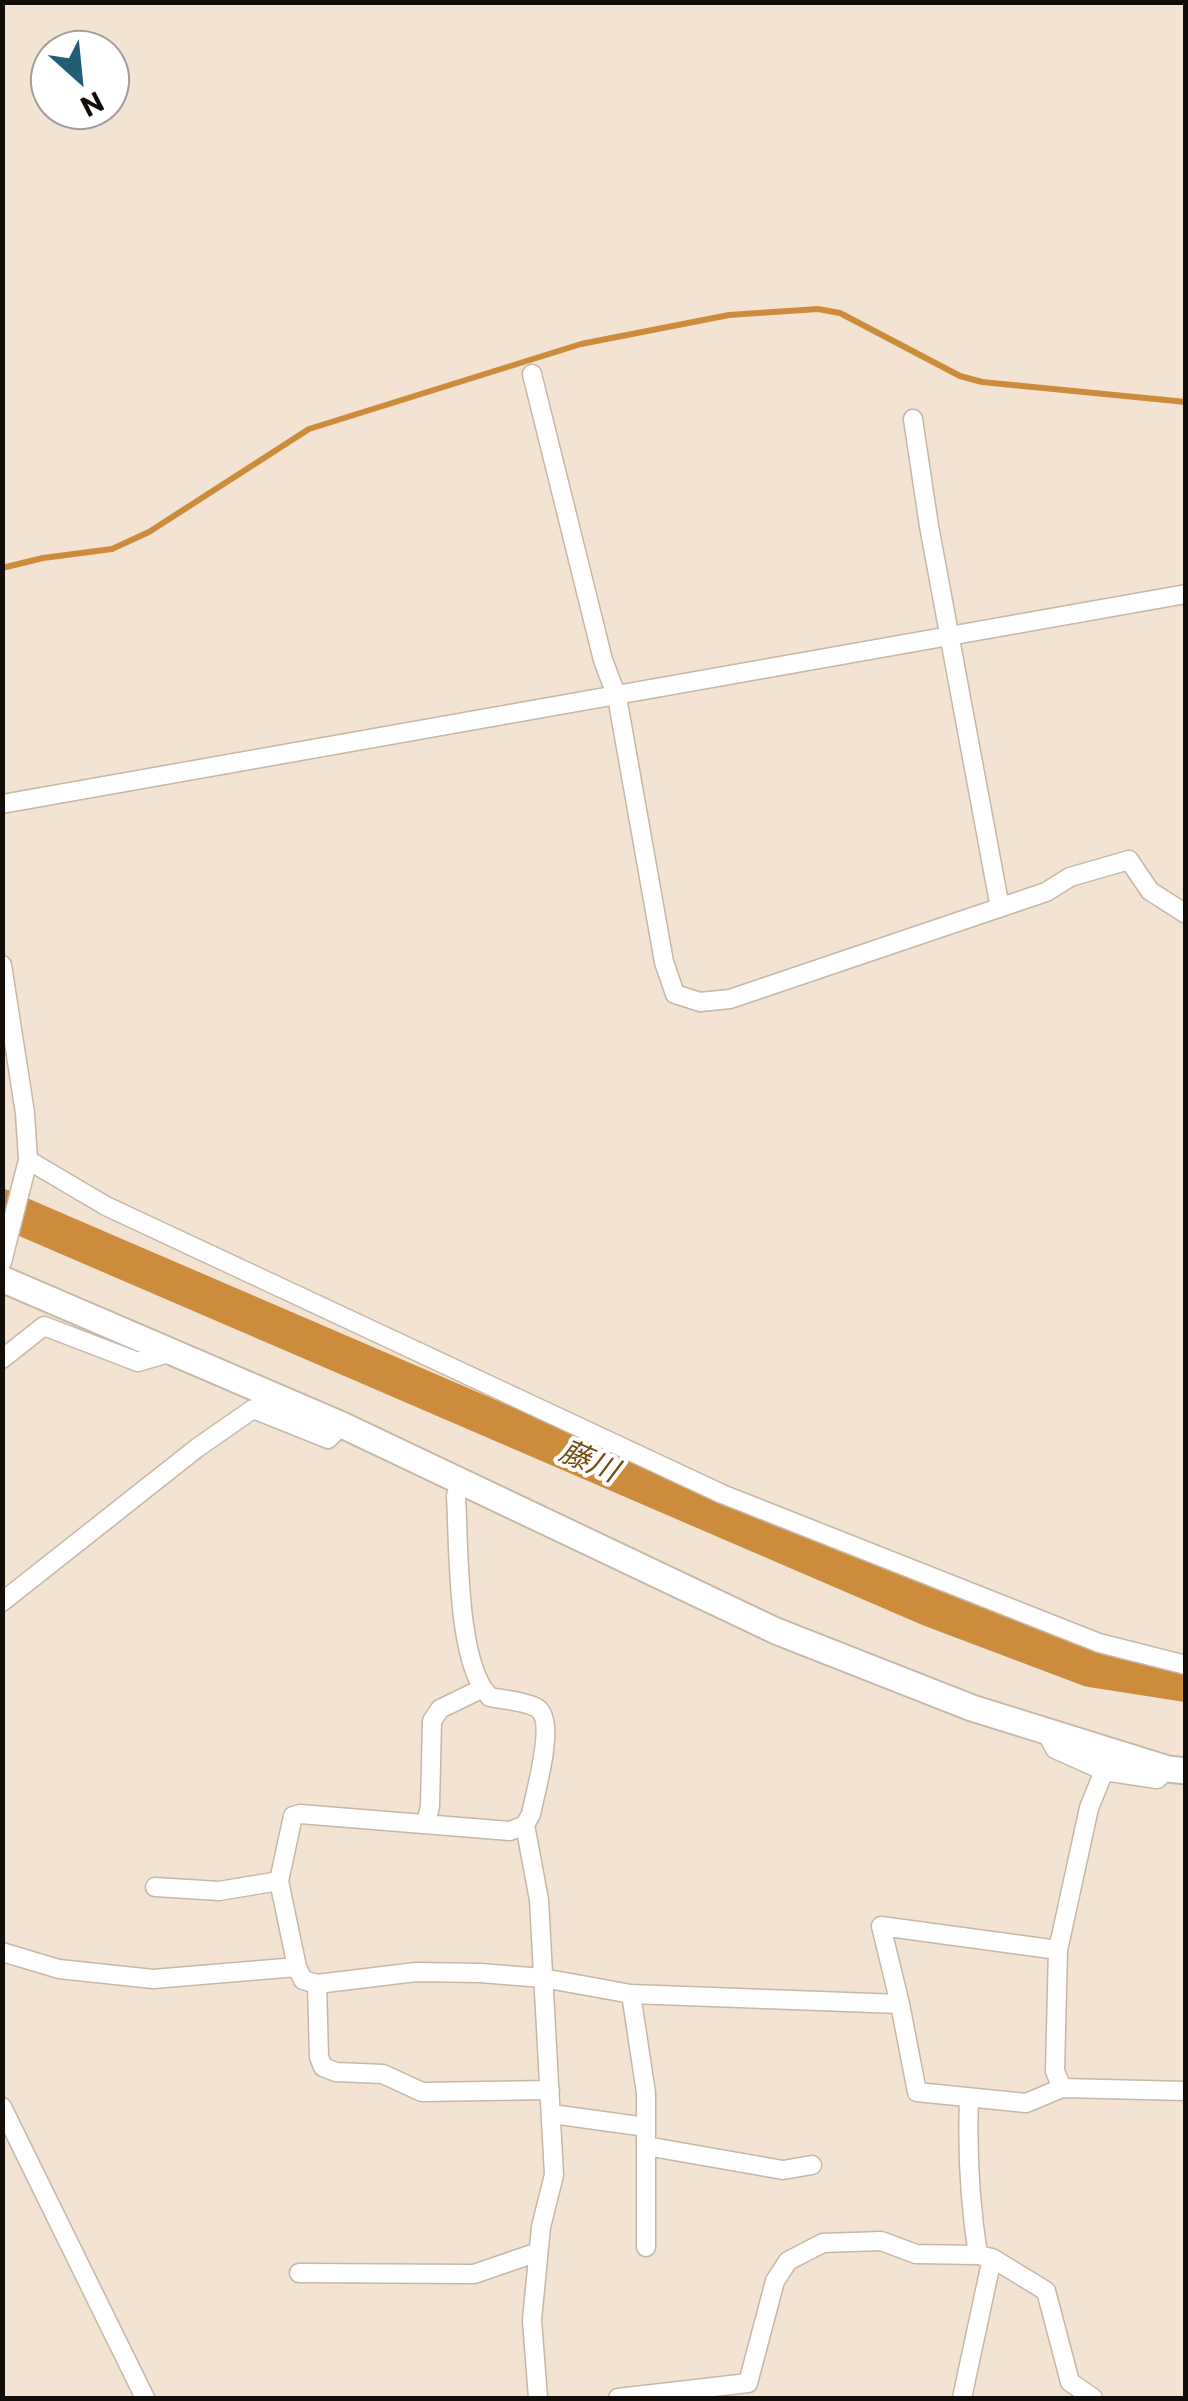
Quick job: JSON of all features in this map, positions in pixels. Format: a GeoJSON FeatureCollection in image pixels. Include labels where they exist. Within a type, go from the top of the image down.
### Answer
{"type":"FeatureCollection","features":[{"type":"Feature","properties":{"kind":"street"},"geometry":{"type":"LineString","coordinates":[[532,374],[603,660],[617,697],[664,962],[674,994],[700,1002],[730,999],[1046,892],[1070,877],[1129,860],[1150,891],[1186,914]]}},
{"type":"Feature","properties":{"kind":"street"},"geometry":{"type":"LineString","coordinates":[[913,419],[1000,908]]}},
{"type":"Feature","properties":{"kind":"street"},"geometry":{"type":"LineString","coordinates":[[2,804],[1186,594]]}},
{"type":"Feature","properties":{"kind":"street"},"geometry":{"type":"LineString","coordinates":[[2,965],[25,1112],[26,1168],[2,1262]]}},
{"type":"Feature","properties":{"kind":"street"},"geometry":{"type":"LineString","coordinates":[[26,1168],[722,1494],[1100,1644],[1186,1665]]}},
{"type":"Feature","properties":{"kind":"street"},"geometry":{"type":"LineString","coordinates":[[2,1280],[342,1424],[776,1631],[972,1708],[1177,1770]]}},
{"type":"Feature","properties":{"kind":"street"},"geometry":{"type":"LineString","coordinates":[[2,1359],[44,1326],[138,1362],[173,1352]]}},
{"type":"Feature","properties":{"kind":"street"},"geometry":{"type":"LineString","coordinates":[[2,1602],[252,1409],[328,1439],[342,1424]]}},
{"type":"Feature","properties":{"kind":"street"},"geometry":{"type":"LineString","coordinates":[[460,1481],[456,1496],[464,1633],[482,1689],[490,1697],[536,1707],[545,1716],[546,1735],[526,1825],[539,1900],[554,2175],[538,2252],[532,2320],[538,2398]]}},
{"type":"Feature","properties":{"kind":"street"},"geometry":{"type":"LineString","coordinates":[[426,1824],[432,1721],[440,1710],[482,1689]]}},
{"type":"Feature","properties":{"kind":"street"},"geometry":{"type":"LineString","coordinates":[[1044,1728],[1055,1749],[1104,1771],[1157,1779],[1177,1770]]}},
{"type":"Feature","properties":{"kind":"street"},"geometry":{"type":"LineString","coordinates":[[1062,2088],[1055,2071],[1058,1950],[1089,1808],[1104,1771]]}},
{"type":"Feature","properties":{"kind":"street"},"geometry":{"type":"LineString","coordinates":[[526,1825],[510,1831],[293,1816],[280,1881],[303,1980],[317,1984],[416,1972],[543,1978],[631,1994],[900,2004]]}},
{"type":"Feature","properties":{"kind":"street"},"geometry":{"type":"LineString","coordinates":[[154,1887],[220,1891],[280,1881]]}},
{"type":"Feature","properties":{"kind":"street"},"geometry":{"type":"LineString","coordinates":[[1058,1950],[881,1926],[918,2092],[1026,2103],[1062,2088],[1186,2091]]}},
{"type":"Feature","properties":{"kind":"street"},"geometry":{"type":"LineString","coordinates":[[2,1952],[59,1969],[153,1979],[297,1967]]}},
{"type":"Feature","properties":{"kind":"street"},"geometry":{"type":"LineString","coordinates":[[317,1984],[319,2057],[323,2066],[336,2072],[383,2074],[422,2092],[550,2090]]}},
{"type":"Feature","properties":{"kind":"street"},"geometry":{"type":"LineString","coordinates":[[631,1994],[646,2094],[646,2247]]}},
{"type":"Feature","properties":{"kind":"street"},"geometry":{"type":"LineString","coordinates":[[962,2398],[985,2256],[968,2137],[969,2100]]}},
{"type":"Feature","properties":{"kind":"street"},"geometry":{"type":"LineString","coordinates":[[2,2107],[144,2398]]}},
{"type":"Feature","properties":{"kind":"street"},"geometry":{"type":"LineString","coordinates":[[552,2114],[783,2170],[812,2165]]}},
{"type":"Feature","properties":{"kind":"street"},"geometry":{"type":"LineString","coordinates":[[618,2398],[748,2384],[775,2281],[788,2262],[823,2243],[881,2241],[916,2254],[985,2256],[1046,2291],[1070,2382],[1093,2398]]}},
{"type":"Feature","properties":{"kind":"street"},"geometry":{"type":"LineString","coordinates":[[299,2273],[474,2274],[538,2252]]}},
{"type":"Feature","properties":{"kind":"waterway"},"geometry":{"type":"LineString","coordinates":[[2,568],[112,549],[149,532],[309,429],[581,344],[729,315],[818,309],[840,313],[960,376],[982,382],[1186,402]]}},
{"type":"Feature","properties":{"kind":"waterway","name":"藤川"},"geometry":{"type":"LineString","coordinates":[[2,1208],[931,1608],[1090,1668],[1186,1683]]}}]}
